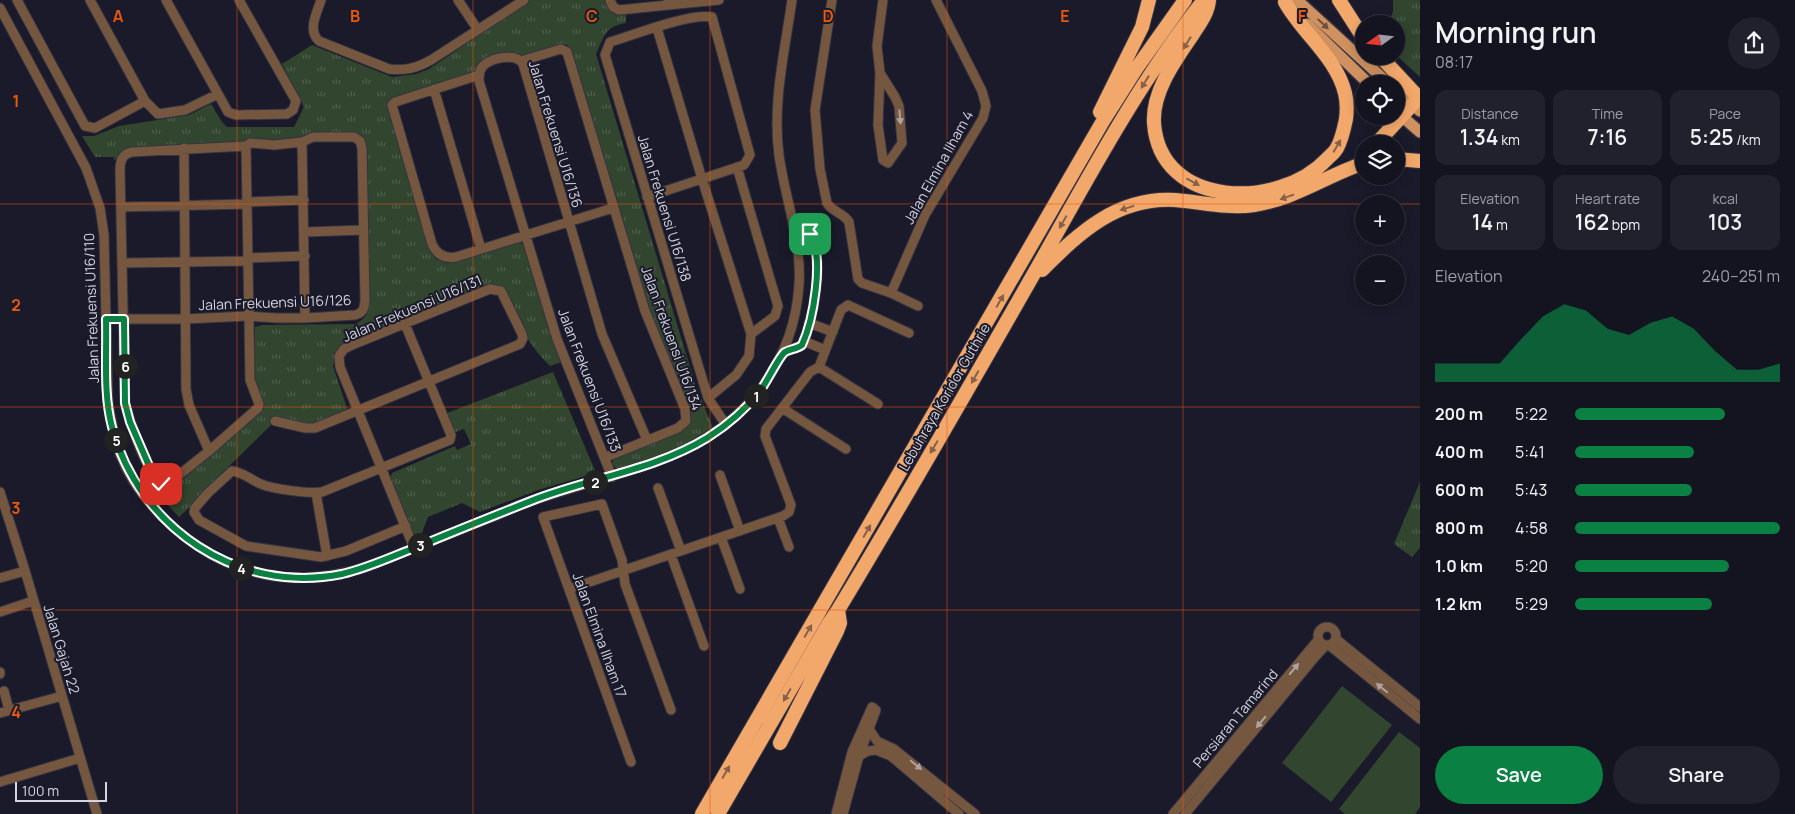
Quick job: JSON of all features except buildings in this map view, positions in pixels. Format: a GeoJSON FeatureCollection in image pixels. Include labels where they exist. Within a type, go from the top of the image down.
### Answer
{"type":"FeatureCollection","features":[{"type":"Feature","properties":{"kind":"highway"},"geometry":{"type":"LineString","coordinates":[[1043,227],[1142,27],[1150,0]]}},
{"type":"Feature","properties":{"kind":"highway","name":"Lebuhraya Koridor Guthrie"},"geometry":{"type":"LineString","coordinates":[[702,814],[1103,122],[1141,62],[1185,0]]}},
{"type":"Feature","properties":{"kind":"highway","name":"Lebuhraya Koridor Guthrie"},"geometry":{"type":"LineString","coordinates":[[718,814],[959,405],[1119,125],[1178,34],[1204,0]]}},
{"type":"Feature","properties":{"kind":"highway"},"geometry":{"type":"LineString","coordinates":[[1209,0],[1204,16],[1164,82],[1156,102],[1154,122],[1156,136],[1161,149],[1171,166],[1182,176],[1193,184],[1209,190],[1235,194],[1269,190],[1294,183],[1318,169],[1337,149],[1344,132],[1347,110],[1346,95],[1340,77],[1317,43],[1294,18],[1288,1]]}},
{"type":"Feature","properties":{"kind":"highway"},"geometry":{"type":"LineString","coordinates":[[1339,0],[1355,25]]}},
{"type":"Feature","properties":{"kind":"highway"},"geometry":{"type":"LineString","coordinates":[[1387,65],[1418,105],[1405,110]]}},
{"type":"Feature","properties":{"kind":"highway"},"geometry":{"type":"LineString","coordinates":[[1405,160],[1420,161]]}},
{"type":"Feature","properties":{"kind":"highway"},"geometry":{"type":"LineString","coordinates":[[1347,169],[1355,162]]}},
{"type":"Feature","properties":{"kind":"highway"},"geometry":{"type":"LineString","coordinates":[[1029,282],[1083,230],[1107,215],[1125,207],[1147,202],[1174,200],[1225,206],[1254,205],[1283,199],[1355,166]]}},
{"type":"Feature","properties":{"kind":"highway"},"geometry":{"type":"LineString","coordinates":[[780,743],[837,631],[840,623],[838,610]]}},
{"type":"Feature","properties":{"kind":"main road"},"geometry":{"type":"LineString","coordinates":[[1288,1],[1360,75]]}},
{"type":"Feature","properties":{"kind":"main road"},"geometry":{"type":"LineString","coordinates":[[1288,1],[1378,75]]}},
{"type":"Feature","properties":{"kind":"main road"},"geometry":{"type":"LineString","coordinates":[[1405,96],[1418,105]]}},
{"type":"Feature","properties":{"kind":"main road"},"geometry":{"type":"LineString","coordinates":[[1405,118],[1420,132]]}},
{"type":"Feature","properties":{"kind":"street"},"geometry":{"type":"LineString","coordinates":[[17,0],[85,126],[94,128],[145,101]]}},
{"type":"Feature","properties":{"kind":"street"},"geometry":{"type":"LineString","coordinates":[[90,0],[145,101],[158,114],[185,110],[218,94]]}},
{"type":"Feature","properties":{"kind":"street"},"geometry":{"type":"LineString","coordinates":[[166,0],[228,112],[236,115],[287,114],[293,110],[296,101],[239,0]]}},
{"type":"Feature","properties":{"kind":"street"},"geometry":{"type":"LineString","coordinates":[[321,0],[312,28],[319,41],[389,69],[399,70],[415,68],[424,64],[524,0]]}},
{"type":"Feature","properties":{"kind":"street"},"geometry":{"type":"LineString","coordinates":[[458,0],[478,30]]}},
{"type":"Feature","properties":{"kind":"street"},"geometry":{"type":"LineString","coordinates":[[610,0],[613,8],[619,10],[668,3],[719,0]]}},
{"type":"Feature","properties":{"kind":"street","name":"Jalan Frekuensi U16/110"},"geometry":{"type":"LineString","coordinates":[[0,8],[72,140],[95,191],[100,208],[104,235],[108,402],[111,425],[120,455],[137,484],[155,509],[193,543],[239,568],[255,573],[309,578],[363,568],[539,498],[612,477],[681,451],[706,439],[726,424],[760,391],[783,353],[796,311],[799,285],[799,258],[779,154],[777,125],[777,105],[792,0]]}},
{"type":"Feature","properties":{"kind":"street"},"geometry":{"type":"LineString","coordinates":[[832,0],[815,110],[820,169],[827,203],[829,208],[847,218],[849,222],[858,279],[862,283],[891,293],[918,306]]}},
{"type":"Feature","properties":{"kind":"street"},"geometry":{"type":"LineString","coordinates":[[880,73],[895,97],[900,115],[902,142],[888,163],[883,160],[878,125],[880,73],[876,46],[883,0]]}},
{"type":"Feature","properties":{"kind":"street","name":"Jalan Elmina Ilham 4"},"geometry":{"type":"LineString","coordinates":[[891,293],[925,216],[983,118],[986,106],[982,91],[936,0]]}},
{"type":"Feature","properties":{"kind":"street"},"geometry":{"type":"LineString","coordinates":[[648,197],[702,179],[737,167],[744,165],[750,155],[712,17],[706,16],[677,21],[657,28],[702,179],[751,334],[748,356],[736,375],[708,398]]}},
{"type":"Feature","properties":{"kind":"street","name":"Jalan Frekuensi U16/138"},"geometry":{"type":"LineString","coordinates":[[657,28],[610,42],[605,55],[708,398],[726,424]]}},
{"type":"Feature","properties":{"kind":"street"},"geometry":{"type":"LineString","coordinates":[[521,61],[560,49],[567,52],[614,208],[525,236],[451,258],[442,256],[434,249],[392,105],[395,102],[479,75],[525,236]]}},
{"type":"Feature","properties":{"kind":"street","name":"Jalan Frekuensi U16/136"},"geometry":{"type":"LineString","coordinates":[[479,75],[486,63],[507,56],[515,57],[521,61],[602,334],[647,440]]}},
{"type":"Feature","properties":{"kind":"street"},"geometry":{"type":"LineString","coordinates":[[434,89],[481,249]]}},
{"type":"Feature","properties":{"kind":"street","name":"Jalan Frekuensi U16/126"},"geometry":{"type":"LineString","coordinates":[[106,319],[185,319],[248,316],[305,318],[355,315],[363,311],[365,302],[362,148],[360,141],[354,137],[313,137],[302,142]]}},
{"type":"Feature","properties":{"kind":"street"},"geometry":{"type":"LineString","coordinates":[[246,146],[250,380],[259,406],[209,451],[170,482],[161,484],[153,475],[130,422],[125,403],[120,166],[125,155],[132,152],[184,148],[246,146],[250,143],[302,142],[305,318]]}},
{"type":"Feature","properties":{"kind":"street"},"geometry":{"type":"LineString","coordinates":[[184,148],[186,390],[189,405],[209,451]]}},
{"type":"Feature","properties":{"kind":"street"},"geometry":{"type":"LineString","coordinates":[[737,167],[778,306],[776,316],[751,334]]}},
{"type":"Feature","properties":{"kind":"street"},"geometry":{"type":"LineString","coordinates":[[122,207],[304,200]]}},
{"type":"Feature","properties":{"kind":"street","name":"Jalan Frekuensi U16/134"},"geometry":{"type":"LineString","coordinates":[[606,457],[678,428],[686,422],[687,417],[647,317],[614,208]]}},
{"type":"Feature","properties":{"kind":"street"},"geometry":{"type":"LineString","coordinates":[[783,353],[799,348],[804,341],[816,292],[812,236],[805,229],[793,226]]}},
{"type":"Feature","properties":{"kind":"street"},"geometry":{"type":"LineString","coordinates":[[304,232],[363,230]]}},
{"type":"Feature","properties":{"kind":"street","name":"Jalan Frekuensi U16/133"},"geometry":{"type":"LineString","coordinates":[[525,236],[559,344],[606,457],[612,477]]}},
{"type":"Feature","properties":{"kind":"street"},"geometry":{"type":"LineString","coordinates":[[122,263],[305,256]]}},
{"type":"Feature","properties":{"kind":"street","name":"Jalan Frekuensi U16/131"},"geometry":{"type":"LineString","coordinates":[[358,410],[520,344],[523,338],[522,334],[504,294],[495,288],[347,348],[339,356],[340,366],[414,548]]}},
{"type":"Feature","properties":{"kind":"street"},"geometry":{"type":"LineString","coordinates":[[569,590],[778,518],[789,512],[791,505],[764,436],[766,429],[810,372],[819,367],[841,310],[848,305],[909,333]]}},
{"type":"Feature","properties":{"kind":"street"},"geometry":{"type":"LineString","coordinates":[[405,324],[451,435],[449,441],[326,491],[316,493],[267,486],[232,471],[208,493],[196,506],[194,512],[199,520],[246,546],[315,557],[346,551],[406,526]]}},
{"type":"Feature","properties":{"kind":"street"},"geometry":{"type":"LineString","coordinates":[[809,324],[833,332]]}},
{"type":"Feature","properties":{"kind":"street"},"geometry":{"type":"LineString","coordinates":[[804,341],[826,350]]}},
{"type":"Feature","properties":{"kind":"street"},"geometry":{"type":"LineString","coordinates":[[819,367],[878,404]]}},
{"type":"Feature","properties":{"kind":"street"},"geometry":{"type":"LineString","coordinates":[[782,408],[846,449]]}},
{"type":"Feature","properties":{"kind":"street"},"geometry":{"type":"LineString","coordinates":[[275,421],[310,428],[358,410]]}},
{"type":"Feature","properties":{"kind":"street"},"geometry":{"type":"LineString","coordinates":[[720,475],[740,531]]}},
{"type":"Feature","properties":{"kind":"street"},"geometry":{"type":"LineString","coordinates":[[658,488],[682,551]]}},
{"type":"Feature","properties":{"kind":"street","name":"Jalan Gajah 22"},"geometry":{"type":"LineString","coordinates":[[0,492],[26,571],[33,601],[97,814]]}},
{"type":"Feature","properties":{"kind":"street"},"geometry":{"type":"LineString","coordinates":[[316,493],[326,556]]}},
{"type":"Feature","properties":{"kind":"street","name":"Jalan Elmina Ilham 17"},"geometry":{"type":"LineString","coordinates":[[623,571],[622,560],[602,504],[543,517],[630,762]]}},
{"type":"Feature","properties":{"kind":"street"},"geometry":{"type":"LineString","coordinates":[[778,518],[789,546]]}},
{"type":"Feature","properties":{"kind":"street"},"geometry":{"type":"LineString","coordinates":[[721,537],[740,589]]}},
{"type":"Feature","properties":{"kind":"street"},"geometry":{"type":"LineString","coordinates":[[671,555],[704,646]]}},
{"type":"Feature","properties":{"kind":"street"},"geometry":{"type":"LineString","coordinates":[[0,578],[26,571]]}},
{"type":"Feature","properties":{"kind":"street"},"geometry":{"type":"LineString","coordinates":[[623,571],[625,584],[671,710]]}},
{"type":"Feature","properties":{"kind":"street"},"geometry":{"type":"LineString","coordinates":[[0,612],[33,601]]}},
{"type":"Feature","properties":{"kind":"street"},"geometry":{"type":"LineString","coordinates":[[1327,642],[1420,706]]}},
{"type":"Feature","properties":{"kind":"street"},"geometry":{"type":"LineString","coordinates":[[1327,642],[1420,719]]}},
{"type":"Feature","properties":{"kind":"street","name":"Persiaran Tamarind"},"geometry":{"type":"LineString","coordinates":[[1173,814],[1327,642]]}},
{"type":"Feature","properties":{"kind":"street","name":"Persiaran Tamarind"},"geometry":{"type":"LineString","coordinates":[[1185,814],[1327,642]]}},
{"type":"Feature","properties":{"kind":"street"},"geometry":{"type":"LineString","coordinates":[[4,691],[4,711],[62,696]]}},
{"type":"Feature","properties":{"kind":"street"},"geometry":{"type":"LineString","coordinates":[[836,814],[852,752],[872,707],[876,710],[859,756],[843,814]]}},
{"type":"Feature","properties":{"kind":"street"},"geometry":{"type":"LineString","coordinates":[[869,729],[877,741],[894,749],[959,814]]}},
{"type":"Feature","properties":{"kind":"street"},"geometry":{"type":"LineString","coordinates":[[859,756],[868,751],[883,752],[975,814]]}},
{"type":"Feature","properties":{"kind":"street"},"geometry":{"type":"LineString","coordinates":[[0,782],[80,758]]}},
{"type":"Feature","properties":{"kind":"green space"},"geometry":{"type":"Polygon","coordinates":[[[530,0],[607,0],[619,14],[626,14],[626,23],[619,24],[606,33],[596,54],[695,384],[713,428],[681,447],[620,470],[613,465],[615,458],[683,431],[690,423],[690,414],[651,319],[570,48],[566,44],[526,56],[510,53],[504,54],[475,72],[391,100],[387,106],[433,255],[436,259],[447,263],[521,243],[526,248],[561,362],[550,366],[542,358],[522,330],[498,290],[336,354],[333,366],[347,411],[316,428],[273,423],[222,473],[223,476],[179,517],[159,496],[170,485],[228,440],[264,405],[253,384],[255,327],[262,325],[356,324],[367,314],[366,148],[353,134],[302,143],[130,148],[114,160],[114,157],[95,157],[82,136],[94,136],[119,126],[189,115],[211,104],[227,127],[294,127],[304,107],[282,64],[312,45],[392,77],[416,74],[429,69],[530,0]]]}},
{"type":"Feature","properties":{"kind":"green space"},"geometry":{"type":"Polygon","coordinates":[[[1393,0],[1420,0],[1420,77],[1405,63],[1405,15],[1392,15],[1393,0]]]}},
{"type":"Feature","properties":{"kind":"green space"},"geometry":{"type":"Polygon","coordinates":[[[553,372],[596,473],[538,490],[480,512],[462,503],[428,517],[421,535],[413,538],[390,479],[392,473],[455,446],[457,450],[471,444],[464,429],[450,434],[442,415],[553,372]]]}},
{"type":"Feature","properties":{"kind":"green space"},"geometry":{"type":"Polygon","coordinates":[[[1420,482],[1420,548],[1412,557],[1394,544],[1420,482]]]}},
{"type":"Feature","properties":{"kind":"green space"},"geometry":{"type":"Polygon","coordinates":[[[1342,686],[1392,725],[1331,802],[1282,763],[1342,686]]]}},
{"type":"Feature","properties":{"kind":"green space"},"geometry":{"type":"Polygon","coordinates":[[[1399,732],[1420,748],[1420,807],[1415,814],[1345,814],[1339,809],[1399,732]]]}},
{"type":"Feature","properties":{"kind":"route"},"geometry":{"type":"LineString","coordinates":[[161,484],[153,475],[130,422],[125,403],[124,319],[106,319],[108,402],[111,425],[120,455],[137,484],[155,509],[193,543],[239,568],[255,573],[309,578],[363,568],[539,498],[612,477],[672,455],[706,439],[732,419],[760,391],[783,353],[799,348],[802,345],[816,292],[816,257],[810,234]]}}]}
